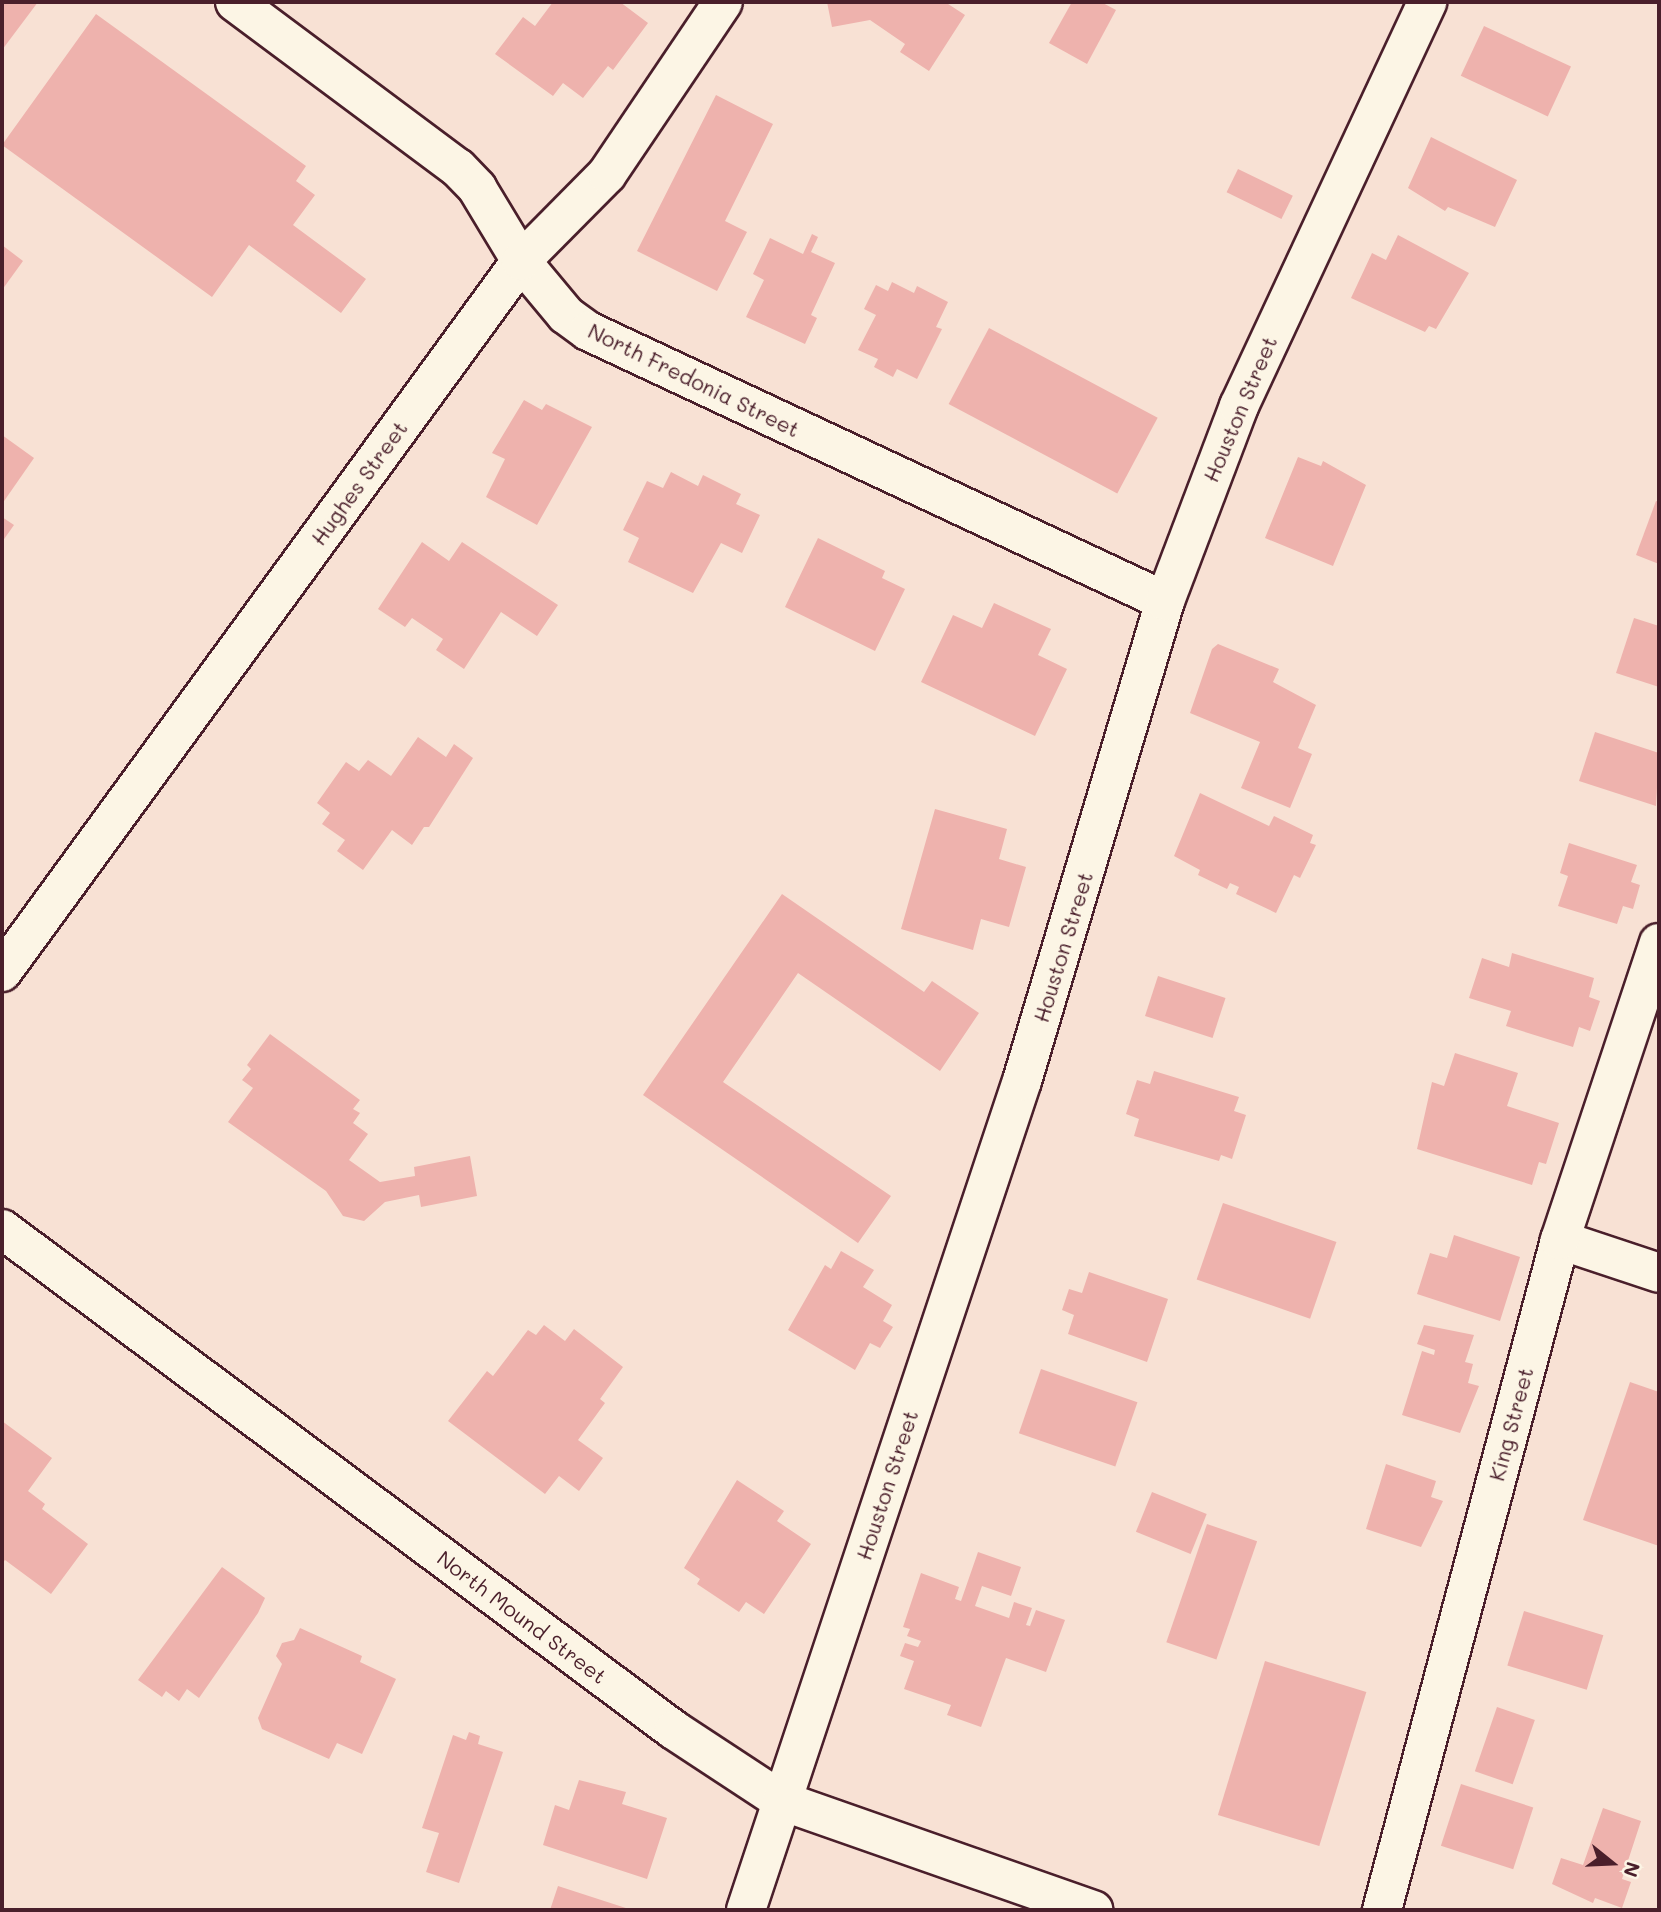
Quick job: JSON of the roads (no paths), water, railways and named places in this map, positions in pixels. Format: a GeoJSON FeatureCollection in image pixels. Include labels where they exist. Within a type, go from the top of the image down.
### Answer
{"type":"FeatureCollection","features":[{"type":"Feature","properties":{"kind":"street","name":"North Fredonia Street"},"geometry":{"type":"LineString","coordinates":[[235,2],[457,168],[477,188],[521,261],[566,315],[588,331],[1165,601]]}},
{"type":"Feature","properties":{"kind":"street","name":"Hughes Street"},"geometry":{"type":"LineString","coordinates":[[2,972],[521,261],[607,174],[723,2]]}},
{"type":"Feature","properties":{"kind":"street","name":"Houston Street"},"geometry":{"type":"LineString","coordinates":[[746,1910],[1022,1081],[1165,601],[1239,405],[1427,2]]}},
{"type":"Feature","properties":{"kind":"street","name":"King Street"},"geometry":{"type":"LineString","coordinates":[[1381,1910],[1560,1240],[1659,943]]}},
{"type":"Feature","properties":{"kind":"street","name":"North Mound Street"},"geometry":{"type":"LineString","coordinates":[[2,1229],[674,1730],[782,1801],[1094,1910]]}},
{"type":"Feature","properties":{"kind":"street"},"geometry":{"type":"LineString","coordinates":[[1560,1240],[1659,1273]]}}]}
